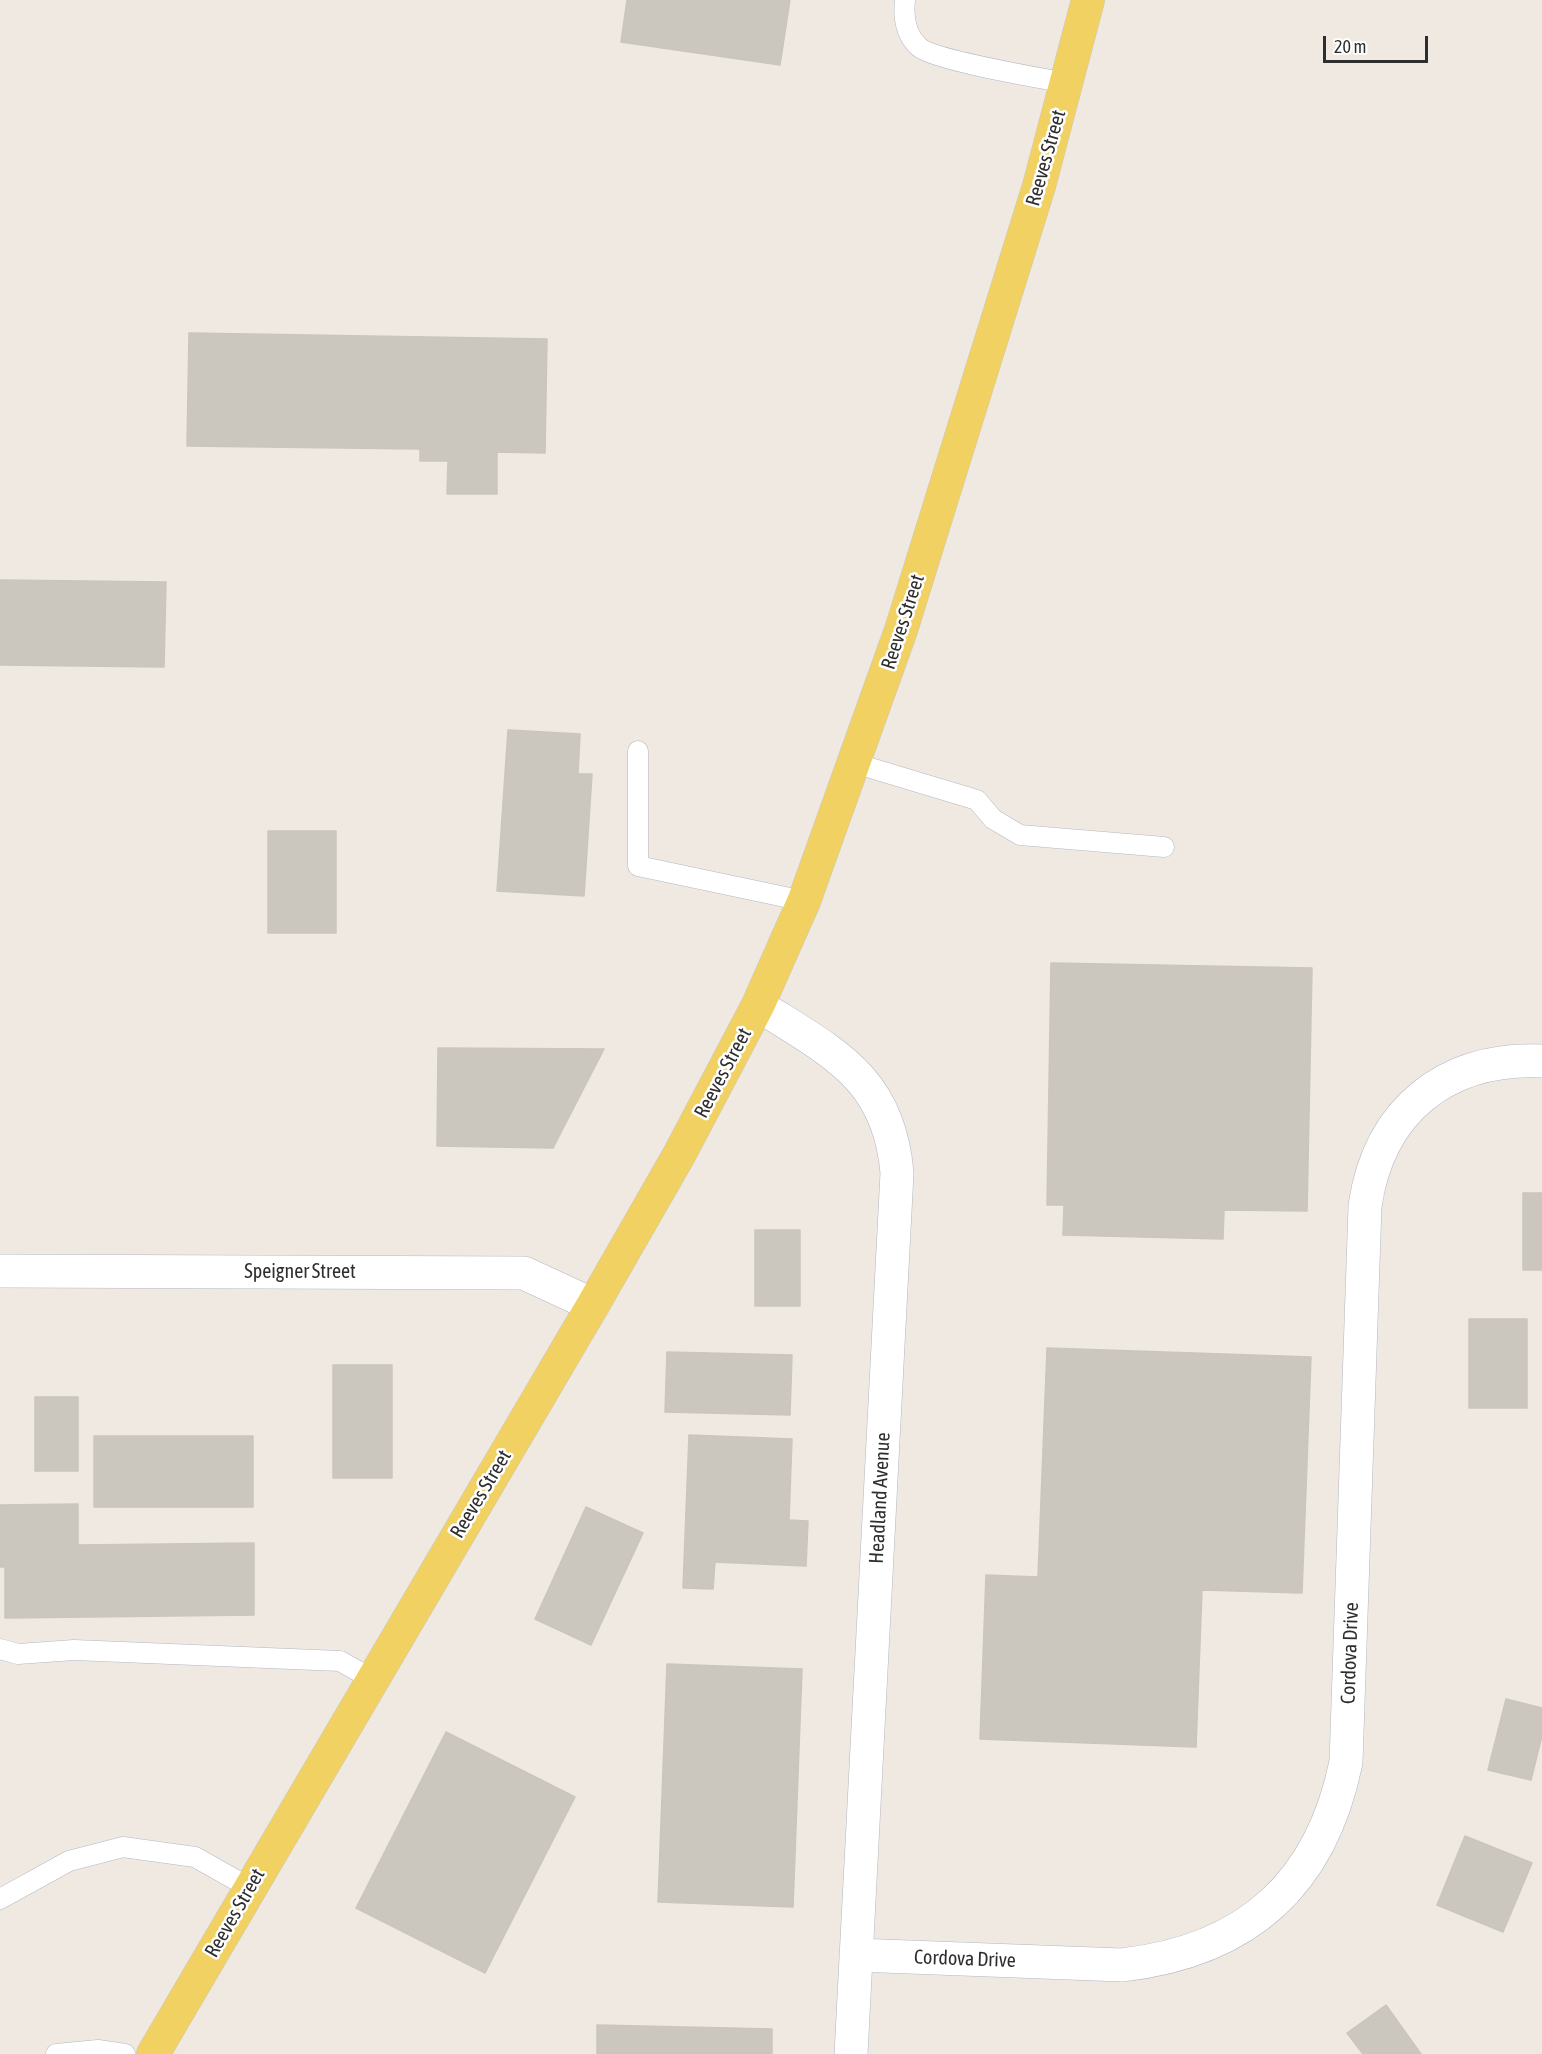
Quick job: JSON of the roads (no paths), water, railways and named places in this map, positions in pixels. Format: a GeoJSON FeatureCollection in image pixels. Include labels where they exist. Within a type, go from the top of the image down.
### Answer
{"type":"FeatureCollection","features":[{"type":"Feature","properties":{"kind":"main road","name":"Reeves Street"},"geometry":{"type":"LineString","coordinates":[[153,2054],[593,1305],[679,1155],[758,1005],[804,901],[902,630],[1039,186],[1088,0]]}},
{"type":"Feature","properties":{"kind":"street","name":"Headland Avenue"},"geometry":{"type":"LineString","coordinates":[[758,1005],[844,1062],[865,1082],[880,1106],[896,1150],[897,1173],[851,2054]]}},
{"type":"Feature","properties":{"kind":"street","name":"Cordova Drive"},"geometry":{"type":"LineString","coordinates":[[856,1955],[1122,1965],[1157,1961],[1191,1952],[1222,1938],[1252,1920],[1299,1874],[1330,1821],[1346,1762],[1365,1206],[1369,1182],[1376,1159],[1400,1118],[1416,1101],[1440,1083],[1466,1070],[1494,1063],[1542,1060]]}},
{"type":"Feature","properties":{"kind":"street","name":"Speigner Street"},"geometry":{"type":"LineString","coordinates":[[0,1271],[524,1272],[593,1305]]}},
{"type":"Feature","properties":{"kind":"lane"},"geometry":{"type":"LineString","coordinates":[[905,0],[903,20],[919,47],[949,59],[1066,83]]}},
{"type":"Feature","properties":{"kind":"lane"},"geometry":{"type":"LineString","coordinates":[[638,751],[638,866],[804,901]]}},
{"type":"Feature","properties":{"kind":"lane"},"geometry":{"type":"LineString","coordinates":[[854,763],[977,800],[993,819],[1020,836],[1164,847]]}},
{"type":"Feature","properties":{"kind":"lane"},"geometry":{"type":"LineString","coordinates":[[0,1649],[18,1654],[74,1650],[122,1651],[340,1661],[372,1679]]}},
{"type":"Feature","properties":{"kind":"lane"},"geometry":{"type":"LineString","coordinates":[[0,1899],[69,1861],[123,1847],[195,1857],[250,1888]]}},
{"type":"Feature","properties":{"kind":"lane"},"geometry":{"type":"LineString","coordinates":[[56,2054],[98,2049],[124,2054]]}}]}
